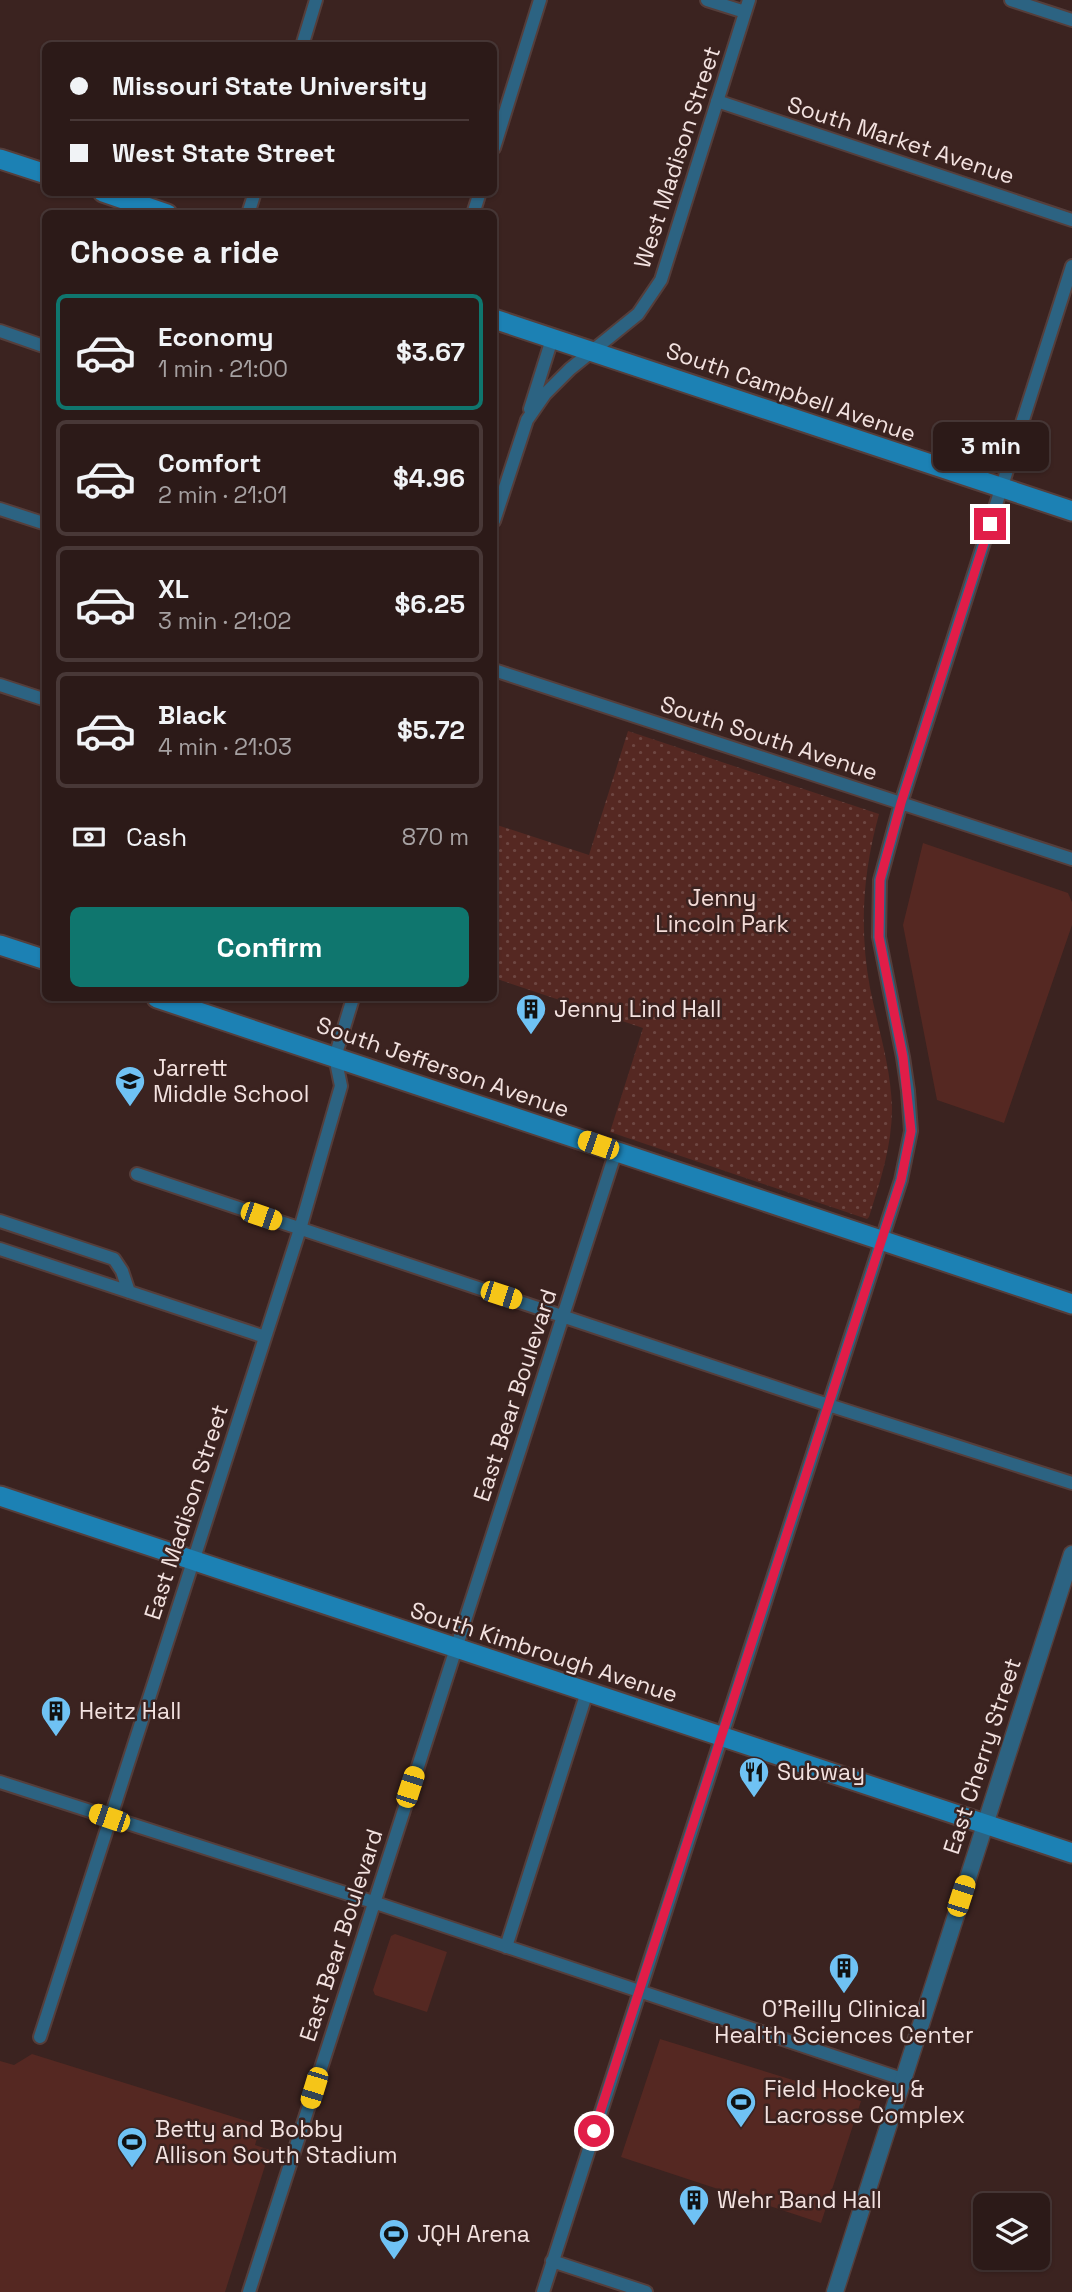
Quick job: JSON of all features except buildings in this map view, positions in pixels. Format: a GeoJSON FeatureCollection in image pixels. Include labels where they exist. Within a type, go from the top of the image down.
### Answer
{"type":"FeatureCollection","features":[{"type":"Feature","properties":{"kind":"main road"},"geometry":{"type":"LineString","coordinates":[[0,159],[42,172]]}},
{"type":"Feature","properties":{"kind":"main road"},"geometry":{"type":"LineString","coordinates":[[115,196],[155,210]]}},
{"type":"Feature","properties":{"kind":"main road","name":"South Campbell Avenue"},"geometry":{"type":"LineString","coordinates":[[497,320],[1072,511]]}},
{"type":"Feature","properties":{"kind":"main road"},"geometry":{"type":"LineString","coordinates":[[0,945],[42,959]]}},
{"type":"Feature","properties":{"kind":"main road","name":"South Jefferson Avenue"},"geometry":{"type":"LineString","coordinates":[[166,1001],[1072,1304]]}},
{"type":"Feature","properties":{"kind":"main road","name":"South Kimbrough Avenue"},"geometry":{"type":"LineString","coordinates":[[0,1496],[1072,1853]]}},
{"type":"Feature","properties":{"kind":"street"},"geometry":{"type":"LineString","coordinates":[[303,42],[316,0]]}},
{"type":"Feature","properties":{"kind":"street"},"geometry":{"type":"LineString","coordinates":[[497,138],[540,0]]}},
{"type":"Feature","properties":{"kind":"street"},"geometry":{"type":"LineString","coordinates":[[707,0],[747,6]]}},
{"type":"Feature","properties":{"kind":"street"},"geometry":{"type":"LineString","coordinates":[[1011,0],[1072,20]]}},
{"type":"Feature","properties":{"kind":"street","name":"West Madison Street"},"geometry":{"type":"LineString","coordinates":[[497,498],[527,420],[545,394],[570,369],[638,314],[661,280],[747,6]]}},
{"type":"Feature","properties":{"kind":"street","name":"South Market Avenue"},"geometry":{"type":"LineString","coordinates":[[717,101],[1072,220]]}},
{"type":"Feature","properties":{"kind":"street"},"geometry":{"type":"LineString","coordinates":[[543,2292],[901,1180],[911,1131],[903,1057],[879,937],[880,880],[901,803],[1069,283],[1072,266]]}},
{"type":"Feature","properties":{"kind":"street"},"geometry":{"type":"LineString","coordinates":[[0,331],[42,346]]}},
{"type":"Feature","properties":{"kind":"street"},"geometry":{"type":"LineString","coordinates":[[527,420],[552,339]]}},
{"type":"Feature","properties":{"kind":"street"},"geometry":{"type":"LineString","coordinates":[[0,509],[42,523]]}},
{"type":"Feature","properties":{"kind":"street","name":"South South Avenue"},"geometry":{"type":"LineString","coordinates":[[497,671],[1072,859]]}},
{"type":"Feature","properties":{"kind":"street"},"geometry":{"type":"LineString","coordinates":[[0,685],[42,699]]}},
{"type":"Feature","properties":{"kind":"street","name":"East Madison Street"},"geometry":{"type":"LineString","coordinates":[[40,2037],[191,1560],[300,1229],[341,1086],[335,1057],[352,1001]]}},
{"type":"Feature","properties":{"kind":"street","name":"East Bear Boulevard"},"geometry":{"type":"LineString","coordinates":[[249,2292],[616,1151]]}},
{"type":"Feature","properties":{"kind":"street"},"geometry":{"type":"LineString","coordinates":[[137,1174],[828,1405],[1072,1483]]}},
{"type":"Feature","properties":{"kind":"street"},"geometry":{"type":"LineString","coordinates":[[0,1222],[111,1258],[120,1267],[129,1292]]}},
{"type":"Feature","properties":{"kind":"street"},"geometry":{"type":"LineString","coordinates":[[0,1250],[265,1337]]}},
{"type":"Feature","properties":{"kind":"street","name":"East Cherry Street"},"geometry":{"type":"LineString","coordinates":[[835,2292],[1072,1554]]}},
{"type":"Feature","properties":{"kind":"street"},"geometry":{"type":"LineString","coordinates":[[506,1947],[587,1692]]}},
{"type":"Feature","properties":{"kind":"street"},"geometry":{"type":"LineString","coordinates":[[0,1782],[373,1902],[902,2080]]}},
{"type":"Feature","properties":{"kind":"street"},"geometry":{"type":"LineString","coordinates":[[552,2261],[646,2292]]}},
{"type":"Feature","properties":{"kind":"green space","name":"Jenny Lincoln Park"},"geometry":{"type":"Polygon","coordinates":[[[628,731],[879,814],[869,857],[864,922],[870,988],[884,1048],[892,1108],[885,1164],[867,1219],[610,1132],[643,1028],[497,979],[497,825],[589,855],[628,731]]]}},
{"type":"Feature","properties":{"kind":"green space"},"geometry":{"type":"Polygon","coordinates":[[[923,843],[1068,893],[1072,902],[1072,925],[1004,1123],[937,1100],[903,925],[923,843]]]}},
{"type":"Feature","properties":{"kind":"green space"},"geometry":{"type":"Polygon","coordinates":[[[395,1934],[447,1952],[427,2012],[375,1995],[373,1990],[391,1936],[395,1934]]]}},
{"type":"Feature","properties":{"kind":"green space","name":"Field Hockey & Lacrosse Complex"},"geometry":{"type":"Polygon","coordinates":[[[660,2039],[861,2101],[821,2223],[621,2157],[660,2039]]]}},
{"type":"Feature","properties":{"kind":"green space","name":"Betty and Bobby Allison South Stadium"},"geometry":{"type":"Polygon","coordinates":[[[32,2054],[253,2123],[258,2135],[255,2145],[270,2150],[225,2292],[0,2292],[0,2061],[14,2065],[32,2054]]]}},
{"type":"Feature","properties":{"kind":"place","name":"Jenny Lind Hall"},"geometry":{"type":"Point","coordinates":[531,1036]}},
{"type":"Feature","properties":{"kind":"place","name":"Jarrett Middle School"},"geometry":{"type":"Point","coordinates":[130,1108]}},
{"type":"Feature","properties":{"kind":"place","name":"Heitz Hall"},"geometry":{"type":"Point","coordinates":[56,1738]}},
{"type":"Feature","properties":{"kind":"place","name":"Subway"},"geometry":{"type":"Point","coordinates":[754,1799]}},
{"type":"Feature","properties":{"kind":"place","name":"O'Reilly Clinical Health Sciences Center"},"geometry":{"type":"Point","coordinates":[844,1995]}},
{"type":"Feature","properties":{"kind":"place","name":"Field Hockey & Lacrosse Complex"},"geometry":{"type":"Point","coordinates":[741,2129]}},
{"type":"Feature","properties":{"kind":"place","name":"Betty and Bobby Allison South Stadium"},"geometry":{"type":"Point","coordinates":[132,2169]}},
{"type":"Feature","properties":{"kind":"place","name":"Wehr Band Hall"},"geometry":{"type":"Point","coordinates":[694,2227]}},
{"type":"Feature","properties":{"kind":"place","name":"JQH Arena"},"geometry":{"type":"Point","coordinates":[394,2261]}},
{"type":"Feature","properties":{"kind":"route"},"geometry":{"type":"LineString","coordinates":[[594,2131],[901,1180],[911,1131],[903,1057],[879,937],[880,880],[901,803],[990,524]]}}]}
